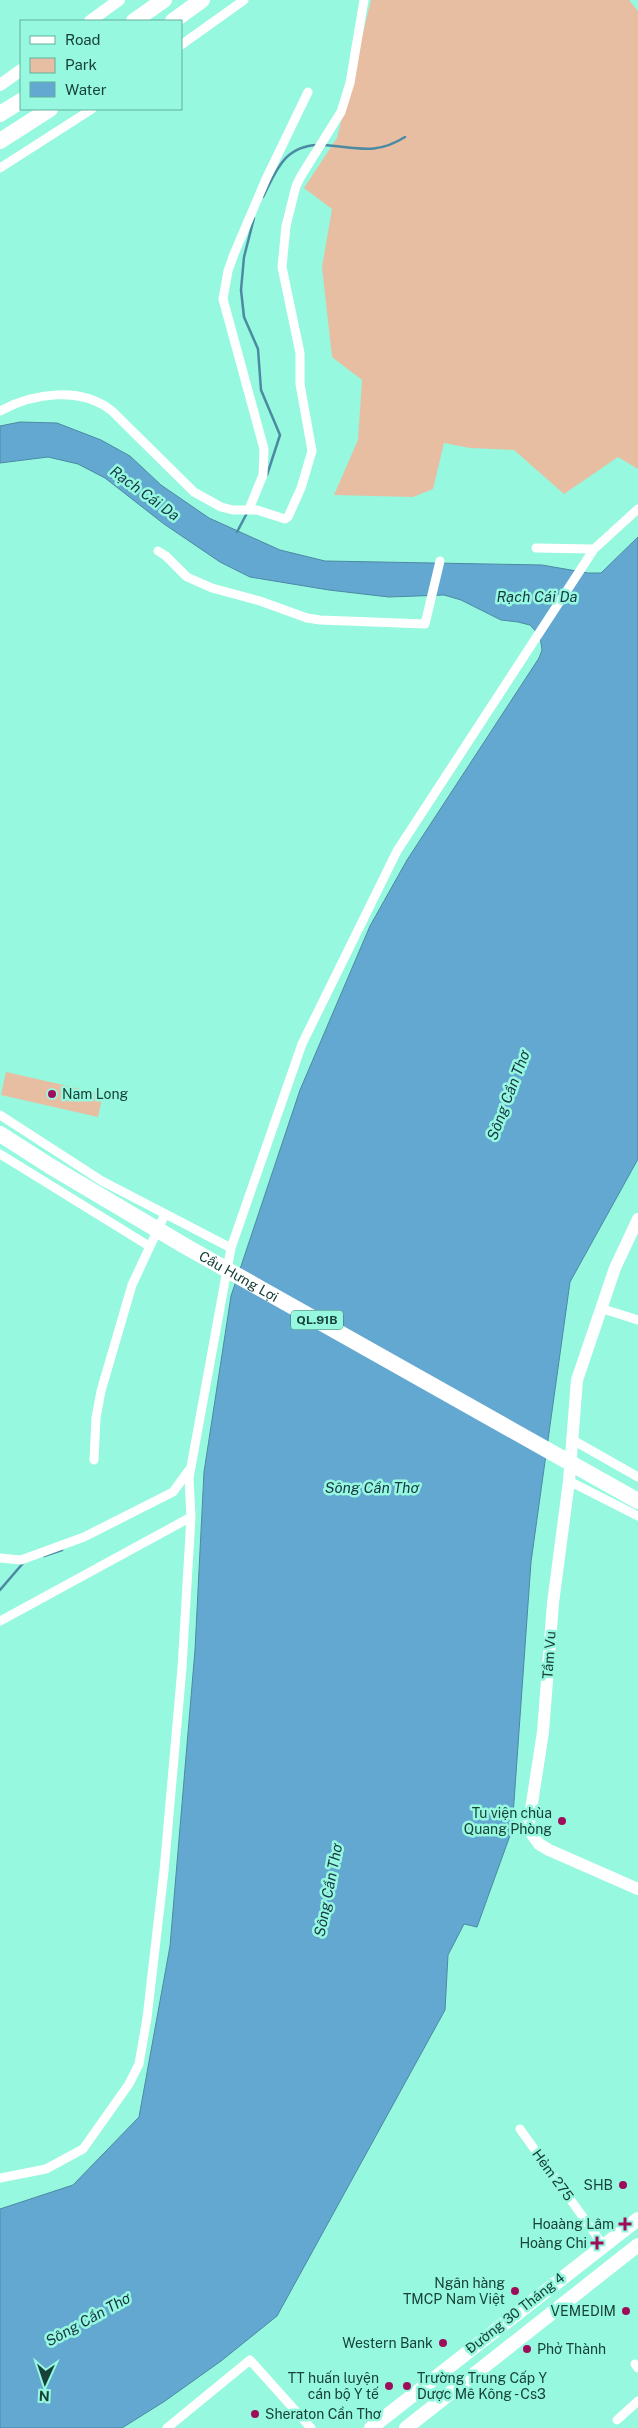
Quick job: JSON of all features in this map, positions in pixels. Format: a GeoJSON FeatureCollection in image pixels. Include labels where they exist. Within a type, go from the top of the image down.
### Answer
{"type":"FeatureCollection","features":[{"type":"Feature","properties":{"kind":"highway"},"geometry":{"type":"LineString","coordinates":[[135,20],[164,0]]}},
{"type":"Feature","properties":{"kind":"highway"},"geometry":{"type":"LineString","coordinates":[[174,20],[202,0]]}},
{"type":"Feature","properties":{"kind":"highway"},"geometry":{"type":"LineString","coordinates":[[0,114],[20,101]]}},
{"type":"Feature","properties":{"kind":"highway"},"geometry":{"type":"LineString","coordinates":[[0,141],[48,110]]}},
{"type":"Feature","properties":{"kind":"highway","name":"Cầu Hưng Lợi"},"geometry":{"type":"LineString","coordinates":[[0,1134],[50,1166],[177,1241],[638,1501]]}},
{"type":"Feature","properties":{"kind":"main road","name":"Đường 30 Tháng 4"},"geometry":{"type":"LineString","coordinates":[[371,2428],[638,2219]]}},
{"type":"Feature","properties":{"kind":"main road","name":"Đường 30 Tháng 4"},"geometry":{"type":"LineString","coordinates":[[408,2428],[637,2247]]}},
{"type":"Feature","properties":{"kind":"street"},"geometry":{"type":"LineString","coordinates":[[91,20],[119,0]]}},
{"type":"Feature","properties":{"kind":"street"},"geometry":{"type":"LineString","coordinates":[[182,44],[244,0]]}},
{"type":"Feature","properties":{"kind":"street"},"geometry":{"type":"LineString","coordinates":[[0,411],[20,402],[52,395],[77,396],[101,403],[194,492],[221,507],[233,510],[249,509],[285,519],[288,518],[302,488],[312,451],[300,384],[300,353],[283,277],[286,226],[296,186],[341,112],[350,83],[364,0]]}},
{"type":"Feature","properties":{"kind":"street"},"geometry":{"type":"LineString","coordinates":[[0,85],[20,71]]}},
{"type":"Feature","properties":{"kind":"street"},"geometry":{"type":"LineString","coordinates":[[249,509],[263,475],[264,449],[223,299],[228,271],[234,254],[266,179],[308,92]]}},
{"type":"Feature","properties":{"kind":"street"},"geometry":{"type":"LineString","coordinates":[[0,168],[90,110]]}},
{"type":"Feature","properties":{"kind":"street"},"geometry":{"type":"LineString","coordinates":[[0,2178],[46,2169],[83,2149],[129,2084],[139,2064],[147,2018],[164,1871],[182,1668],[190,1512],[189,1478],[230,1248],[302,1044],[393,860],[594,550],[638,508]]}},
{"type":"Feature","properties":{"kind":"street"},"geometry":{"type":"LineString","coordinates":[[536,548],[594,550]]}},
{"type":"Feature","properties":{"kind":"street"},"geometry":{"type":"LineString","coordinates":[[158,551],[166,556],[186,577],[212,588],[260,601],[307,618],[425,624],[440,561]]}},
{"type":"Feature","properties":{"kind":"street"},"geometry":{"type":"LineString","coordinates":[[0,1115],[102,1181],[230,1248]]}},
{"type":"Feature","properties":{"kind":"street"},"geometry":{"type":"LineString","coordinates":[[0,1154],[149,1246]]}},
{"type":"Feature","properties":{"kind":"street"},"geometry":{"type":"LineString","coordinates":[[94,1460],[96,1418],[101,1390],[132,1285],[165,1214]]}},
{"type":"Feature","properties":{"kind":"street","name":"Tầm Vu"},"geometry":{"type":"LineString","coordinates":[[638,1219],[615,1268],[603,1309],[577,1380],[569,1481],[553,1603],[543,1732],[528,1829],[539,1844],[549,1850],[638,1889]]}},
{"type":"Feature","properties":{"kind":"street"},"geometry":{"type":"LineString","coordinates":[[603,1309],[638,1320]]}},
{"type":"Feature","properties":{"kind":"street"},"geometry":{"type":"LineString","coordinates":[[571,1439],[638,1477]]}},
{"type":"Feature","properties":{"kind":"street"},"geometry":{"type":"LineString","coordinates":[[0,1558],[22,1560],[84,1537],[174,1492],[192,1465]]}},
{"type":"Feature","properties":{"kind":"street"},"geometry":{"type":"LineString","coordinates":[[569,1481],[638,1516]]}},
{"type":"Feature","properties":{"kind":"street"},"geometry":{"type":"LineString","coordinates":[[0,1621],[190,1512]]}},
{"type":"Feature","properties":{"kind":"street","name":"Hẻm 275"},"geometry":{"type":"LineString","coordinates":[[520,2129],[603,2245]]}},
{"type":"Feature","properties":{"kind":"street"},"geometry":{"type":"LineString","coordinates":[[167,2428],[250,2360],[311,2428]]}},
{"type":"Feature","properties":{"kind":"street"},"geometry":{"type":"LineString","coordinates":[[617,2420],[638,2401]]}},
{"type":"Feature","properties":{"kind":"green space"},"geometry":{"type":"Polygon","coordinates":[[[371,0],[629,0],[638,11],[638,469],[618,457],[564,494],[514,450],[470,448],[444,443],[433,489],[413,497],[334,495],[358,440],[362,380],[332,357],[322,267],[332,209],[304,188],[337,138],[371,0]]]}},
{"type":"Feature","properties":{"kind":"green space","name":"Nam Long"},"geometry":{"type":"Polygon","coordinates":[[[6,1072],[103,1094],[98,1117],[1,1095],[6,1072]]]}},
{"type":"Feature","properties":{"kind":"water","name":"Sông Cần Thơ"},"geometry":{"type":"Polygon","coordinates":[[[20,422],[57,423],[101,440],[130,456],[161,485],[209,518],[280,550],[325,561],[542,565],[588,573],[601,573],[638,537],[638,1159],[570,1282],[531,1562],[512,1830],[477,1927],[464,1924],[448,1955],[445,2010],[277,2316],[221,2361],[165,2401],[122,2428],[0,2428],[0,2209],[73,2185],[139,2117],[170,1946],[195,1650],[204,1472],[231,1296],[300,1090],[370,926],[407,860],[539,658],[542,650],[540,636],[530,625],[501,620],[461,600],[444,595],[389,597],[329,590],[250,577],[220,562],[164,524],[105,478],[78,464],[48,457],[0,463],[0,426],[20,422]]]}},
{"type":"Feature","properties":{"kind":"waterway"},"geometry":{"type":"LineString","coordinates":[[323,145],[365,149],[384,147],[405,137]]}},
{"type":"Feature","properties":{"kind":"waterway"},"geometry":{"type":"LineString","coordinates":[[263,197],[277,169],[289,155],[306,146],[318,145]]}},
{"type":"Feature","properties":{"kind":"waterway"},"geometry":{"type":"LineString","coordinates":[[254,218],[244,257],[241,290],[244,317],[258,349],[261,390],[280,435],[267,475]]}},
{"type":"Feature","properties":{"kind":"waterway"},"geometry":{"type":"LineString","coordinates":[[237,532],[247,513]]}},
{"type":"Feature","properties":{"kind":"waterway"},"geometry":{"type":"LineString","coordinates":[[44,1556],[62,1550]]}},
{"type":"Feature","properties":{"kind":"waterway"},"geometry":{"type":"LineString","coordinates":[[0,1590],[24,1562]]}},
{"type":"Feature","properties":{"kind":"place","name":"Nam Long"},"geometry":{"type":"Point","coordinates":[52,1094]}},
{"type":"Feature","properties":{"kind":"place","name":"Tu viện chùa Quang Phòng"},"geometry":{"type":"Point","coordinates":[562,1821]}},
{"type":"Feature","properties":{"kind":"place","name":"SHB"},"geometry":{"type":"Point","coordinates":[623,2185]}},
{"type":"Feature","properties":{"kind":"place","name":"Hoaàng Lâm"},"geometry":{"type":"Point","coordinates":[625,2224]}},
{"type":"Feature","properties":{"kind":"place","name":"Hoàng Chi"},"geometry":{"type":"Point","coordinates":[597,2243]}},
{"type":"Feature","properties":{"kind":"place","name":"Ngân hàng TMCP Nam Việt"},"geometry":{"type":"Point","coordinates":[515,2291]}},
{"type":"Feature","properties":{"kind":"place","name":"VEMEDIM"},"geometry":{"type":"Point","coordinates":[626,2311]}},
{"type":"Feature","properties":{"kind":"place","name":"Western Bank"},"geometry":{"type":"Point","coordinates":[443,2343]}},
{"type":"Feature","properties":{"kind":"place","name":"Phở Thành"},"geometry":{"type":"Point","coordinates":[527,2349]}},
{"type":"Feature","properties":{"kind":"place","name":"TT huấn luyện cán bộ Y tế"},"geometry":{"type":"Point","coordinates":[389,2386]}},
{"type":"Feature","properties":{"kind":"place","name":"Trường Trung Cấp Y Dược Mê Kông - Cs3"},"geometry":{"type":"Point","coordinates":[407,2386]}},
{"type":"Feature","properties":{"kind":"place","name":"Sheraton Cần Thơ"},"geometry":{"type":"Point","coordinates":[255,2414]}},
{"type":"Feature","properties":{"kind":"water label","name":"Rạch Cái Da"},"geometry":{"type":"Point","coordinates":[145,493]}},
{"type":"Feature","properties":{"kind":"water label","name":"Rạch Cái Da"},"geometry":{"type":"Point","coordinates":[537,596]}}]}
